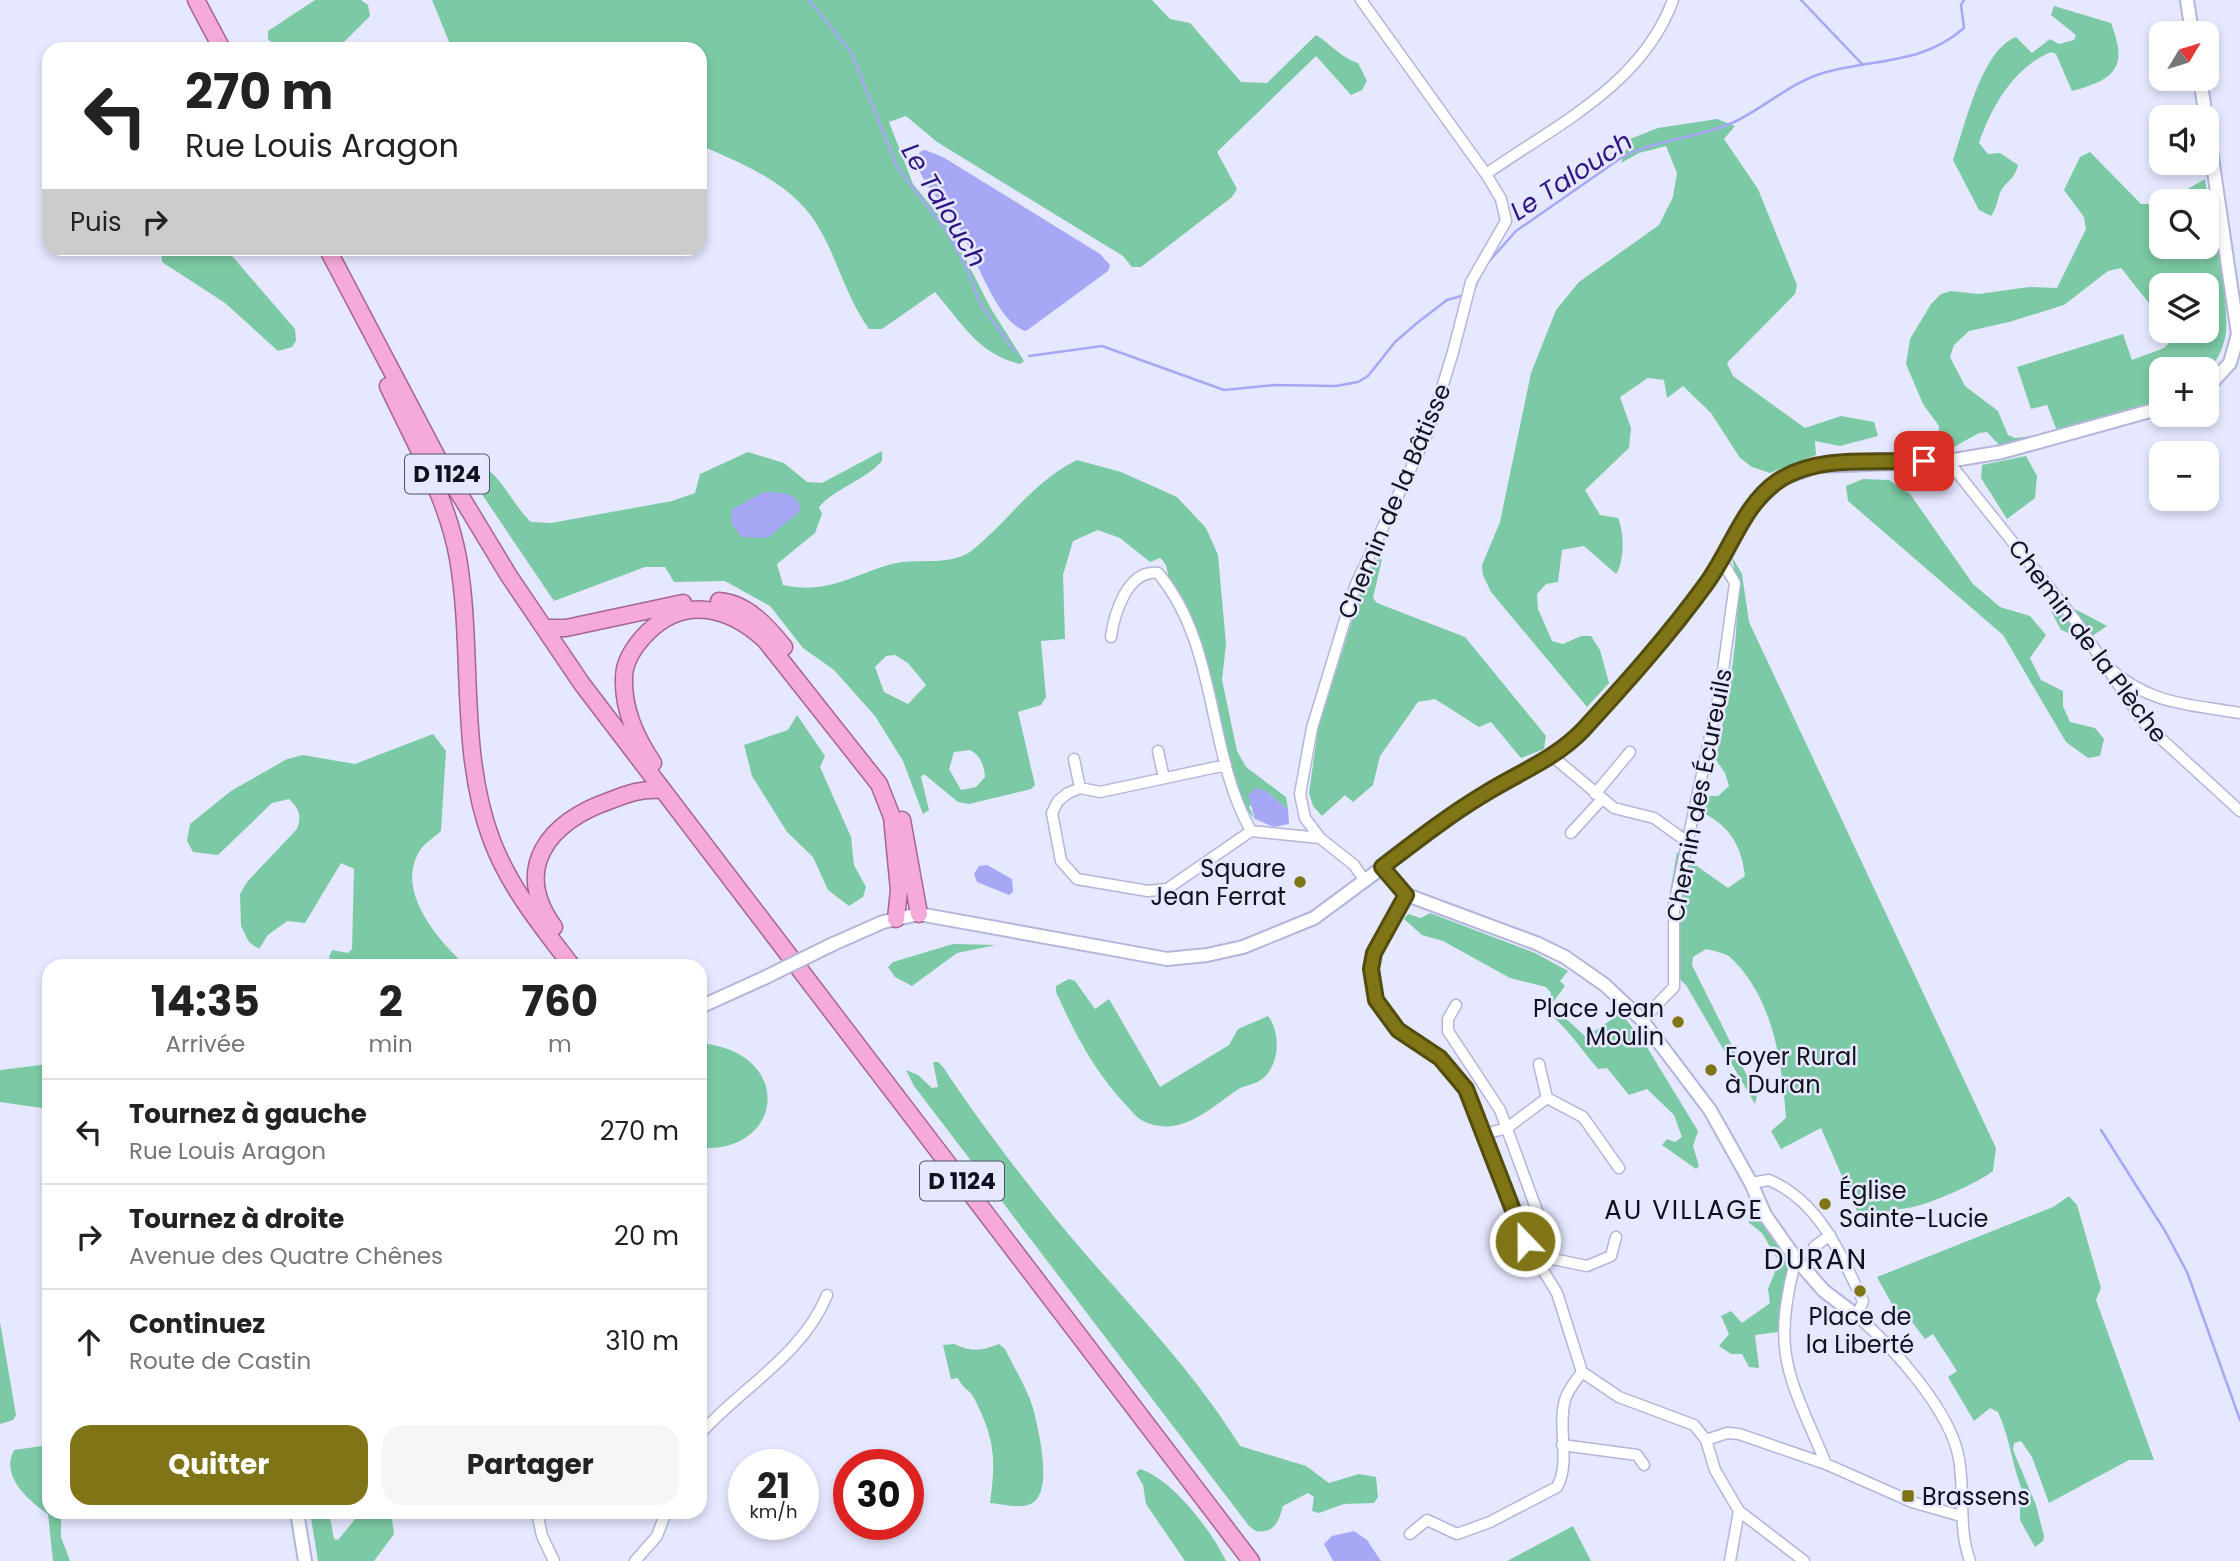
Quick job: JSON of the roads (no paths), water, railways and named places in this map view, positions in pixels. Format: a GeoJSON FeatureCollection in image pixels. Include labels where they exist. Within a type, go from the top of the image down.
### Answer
{"type":"FeatureCollection","features":[{"type":"Feature","properties":{"kind":"highway"},"geometry":{"type":"LineString","coordinates":[[196,0],[218,42]]}},
{"type":"Feature","properties":{"kind":"highway","name":"D 1124"},"geometry":{"type":"LineString","coordinates":[[331,256],[437,457],[544,628],[667,796],[1251,1561]]}},
{"type":"Feature","properties":{"kind":"highway"},"geometry":{"type":"LineString","coordinates":[[360,313],[364,337],[439,492],[450,524],[462,587],[475,774],[492,841],[522,899],[567,959]]}},
{"type":"Feature","properties":{"kind":"highway"},"geometry":{"type":"LineString","coordinates":[[544,628],[566,628],[700,600],[724,601],[745,610],[769,627],[882,771],[902,818],[919,914]]}},
{"type":"Feature","properties":{"kind":"highway"},"geometry":{"type":"LineString","coordinates":[[577,959],[540,905],[536,875],[543,849],[560,827],[584,810],[643,789],[667,796],[667,783],[639,740],[626,707],[624,675],[635,645],[658,623],[676,613],[697,608],[722,611],[746,623],[765,640],[879,784],[892,817],[899,890],[896,919]]}},
{"type":"Feature","properties":{"kind":"street","name":"Chemin de la Bâtisse"},"geometry":{"type":"LineString","coordinates":[[1320,838],[1305,818],[1300,794],[1312,728],[1343,621],[1367,555],[1429,430],[1454,352],[1471,282],[1506,221],[1501,199],[1486,174],[1361,0]]}},
{"type":"Feature","properties":{"kind":"street"},"geometry":{"type":"LineString","coordinates":[[1486,174],[1611,88],[1634,68],[1662,27],[1672,0]]}},
{"type":"Feature","properties":{"kind":"street"},"geometry":{"type":"LineString","coordinates":[[2187,0],[2190,21]]}},
{"type":"Feature","properties":{"kind":"street"},"geometry":{"type":"LineString","coordinates":[[2215,175],[2238,334],[2230,363],[2219,375]]}},
{"type":"Feature","properties":{"kind":"street"},"geometry":{"type":"LineString","coordinates":[[707,1004],[833,944],[896,919],[919,914],[954,918],[1148,957],[1189,957],[1243,947],[1289,931],[1314,918],[1468,804],[1552,756],[1581,732],[1677,624],[1722,561],[1751,507],[1765,491],[1798,471],[1837,464],[1948,461],[2052,440],[2149,412]]}},
{"type":"Feature","properties":{"kind":"street","name":"Chemin de la Plèche"},"geometry":{"type":"LineString","coordinates":[[1948,461],[2075,620],[2145,724],[2240,811]]}},
{"type":"Feature","properties":{"kind":"street","name":"Chemin des Écureuils"},"geometry":{"type":"LineString","coordinates":[[1642,1020],[1674,987],[1674,905],[1721,685],[1735,583],[1722,561]]}},
{"type":"Feature","properties":{"kind":"street"},"geometry":{"type":"LineString","coordinates":[[1111,637],[1114,617],[1125,594],[1142,576],[1150,572],[1158,573],[1190,630],[1205,672],[1233,794],[1251,831]]}},
{"type":"Feature","properties":{"kind":"street"},"geometry":{"type":"LineString","coordinates":[[2099,658],[2127,684],[2153,698],[2240,713]]}},
{"type":"Feature","properties":{"kind":"street"},"geometry":{"type":"LineString","coordinates":[[1158,751],[1164,778]]}},
{"type":"Feature","properties":{"kind":"street"},"geometry":{"type":"LineString","coordinates":[[1571,832],[1630,752]]}},
{"type":"Feature","properties":{"kind":"street"},"geometry":{"type":"LineString","coordinates":[[1552,756],[1599,797],[1624,811],[1654,818],[1686,841]]}},
{"type":"Feature","properties":{"kind":"street"},"geometry":{"type":"LineString","coordinates":[[1074,759],[1080,788]]}},
{"type":"Feature","properties":{"kind":"street"},"geometry":{"type":"LineString","coordinates":[[1226,765],[1100,792],[1080,788],[1061,798],[1052,813],[1061,861],[1077,879],[1148,891],[1167,889],[1251,831],[1320,838],[1354,865],[1365,881]]}},
{"type":"Feature","properties":{"kind":"street"},"geometry":{"type":"LineString","coordinates":[[1382,867],[1406,895],[1506,931],[1564,957],[1598,979],[1642,1020],[1695,1087],[1751,1184],[1765,1215],[1796,1259],[1824,1291],[1857,1316],[1899,1356],[1946,1424],[1959,1457],[1961,1516],[1970,1561]]}},
{"type":"Feature","properties":{"kind":"street"},"geometry":{"type":"LineString","coordinates":[[1406,895],[1374,953],[1371,977],[1376,1000],[1398,1030],[1454,1072],[1466,1089],[1525,1241],[1562,1303],[1582,1372],[1619,1397],[1694,1425],[1706,1440],[1711,1461],[1739,1511],[1804,1561]]}},
{"type":"Feature","properties":{"kind":"street"},"geometry":{"type":"LineString","coordinates":[[1456,1005],[1448,1019],[1448,1031],[1485,1083],[1507,1128],[1540,1219],[1553,1235],[1554,1248],[1540,1266]]}},
{"type":"Feature","properties":{"kind":"street"},"geometry":{"type":"LineString","coordinates":[[1539,1064],[1547,1098],[1583,1117],[1619,1168]]}},
{"type":"Feature","properties":{"kind":"street"},"geometry":{"type":"LineString","coordinates":[[1485,1134],[1507,1128],[1547,1098]]}},
{"type":"Feature","properties":{"kind":"street"},"geometry":{"type":"LineString","coordinates":[[1751,1184],[1769,1180],[1805,1202],[1830,1235],[1863,1301],[1857,1316]]}},
{"type":"Feature","properties":{"kind":"street"},"geometry":{"type":"LineString","coordinates":[[1814,1247],[1830,1235]]}},
{"type":"Feature","properties":{"kind":"street"},"geometry":{"type":"LineString","coordinates":[[1548,1258],[1592,1266],[1611,1256],[1616,1237]]}},
{"type":"Feature","properties":{"kind":"street"},"geometry":{"type":"LineString","coordinates":[[1796,1259],[1785,1300],[1783,1347],[1786,1368],[1826,1464]]}},
{"type":"Feature","properties":{"kind":"street"},"geometry":{"type":"LineString","coordinates":[[707,1428],[796,1345],[811,1326],[827,1295]]}},
{"type":"Feature","properties":{"kind":"street"},"geometry":{"type":"LineString","coordinates":[[1410,1534],[1422,1521],[1427,1520],[1457,1534],[1490,1522],[1553,1489],[1561,1475],[1565,1398],[1582,1372]]}},
{"type":"Feature","properties":{"kind":"street"},"geometry":{"type":"LineString","coordinates":[[1706,1440],[1727,1433],[1739,1434],[1826,1464],[1912,1502],[1961,1516]]}},
{"type":"Feature","properties":{"kind":"street"},"geometry":{"type":"LineString","coordinates":[[1562,1445],[1637,1455],[1644,1465]]}},
{"type":"Feature","properties":{"kind":"street"},"geometry":{"type":"LineString","coordinates":[[1730,1561],[1739,1511]]}},
{"type":"Feature","properties":{"kind":"street"},"geometry":{"type":"LineString","coordinates":[[298,1519],[306,1561]]}},
{"type":"Feature","properties":{"kind":"street"},"geometry":{"type":"LineString","coordinates":[[538,1519],[542,1536],[554,1561]]}},
{"type":"Feature","properties":{"kind":"street"},"geometry":{"type":"LineString","coordinates":[[635,1561],[657,1536],[663,1519]]}},
{"type":"Feature","properties":{"kind":"water"},"geometry":{"type":"Polygon","coordinates":[[[925,150],[943,157],[1100,254],[1110,265],[1108,271],[1026,331],[1015,325],[995,300],[956,223],[922,177],[915,159],[925,150]]]}},
{"type":"Feature","properties":{"kind":"water"},"geometry":{"type":"Polygon","coordinates":[[[764,492],[793,496],[800,511],[768,538],[741,537],[731,523],[732,509],[764,492]]]}},
{"type":"Feature","properties":{"kind":"water"},"geometry":{"type":"Polygon","coordinates":[[[1256,788],[1266,791],[1288,809],[1289,824],[1274,827],[1255,819],[1248,795],[1256,788]]]}},
{"type":"Feature","properties":{"kind":"water"},"geometry":{"type":"Polygon","coordinates":[[[987,865],[1012,879],[1013,892],[1009,895],[977,882],[974,874],[979,866],[987,865]]]}},
{"type":"Feature","properties":{"kind":"water"},"geometry":{"type":"Polygon","coordinates":[[[1354,1531],[1367,1540],[1381,1561],[1333,1561],[1324,1544],[1332,1536],[1354,1531]]]}},
{"type":"Feature","properties":{"kind":"waterway","name":"Le Talouch"},"geometry":{"type":"LineString","coordinates":[[809,0],[851,52],[897,167],[945,229],[965,265],[981,305],[1015,352]]}},
{"type":"Feature","properties":{"kind":"waterway"},"geometry":{"type":"LineString","coordinates":[[1801,0],[1863,65]]}},
{"type":"Feature","properties":{"kind":"waterway","name":"Le Talouch"},"geometry":{"type":"LineString","coordinates":[[1472,294],[1484,267],[1516,231],[1621,158],[1648,147],[1732,123],[1797,84],[1820,74],[1931,49],[1964,28],[1961,5],[1964,0]]}},
{"type":"Feature","properties":{"kind":"waterway","name":"Le Talouch"},"geometry":{"type":"LineString","coordinates":[[1029,356],[1102,346],[1224,390],[1275,385],[1336,386],[1358,382],[1368,376],[1395,342],[1417,323],[1447,300],[1461,296]]}},
{"type":"Feature","properties":{"kind":"waterway"},"geometry":{"type":"LineString","coordinates":[[2101,1130],[2165,1231],[2187,1272],[2240,1420]]}},
{"type":"Feature","properties":{"kind":"place","name":"Square Jean Ferrat"},"geometry":{"type":"Point","coordinates":[1300,882]}},
{"type":"Feature","properties":{"kind":"place","name":"Place Jean Moulin"},"geometry":{"type":"Point","coordinates":[1678,1022]}},
{"type":"Feature","properties":{"kind":"place","name":"Foyer Rural à Duran"},"geometry":{"type":"Point","coordinates":[1711,1070]}},
{"type":"Feature","properties":{"kind":"place","name":"Église Sainte-Lucie"},"geometry":{"type":"Point","coordinates":[1825,1204]}},
{"type":"Feature","properties":{"kind":"place","name":"Place de la Liberté"},"geometry":{"type":"Point","coordinates":[1860,1291]}},
{"type":"Feature","properties":{"kind":"place","name":"Brassens"},"geometry":{"type":"Point","coordinates":[1908,1496]}},
{"type":"Feature","properties":{"kind":"district","name":"AU VILLAGE"},"geometry":{"type":"Point","coordinates":[1684,1210]}},
{"type":"Feature","properties":{"kind":"district","name":"DURAN"},"geometry":{"type":"Point","coordinates":[1816,1259]}}]}
